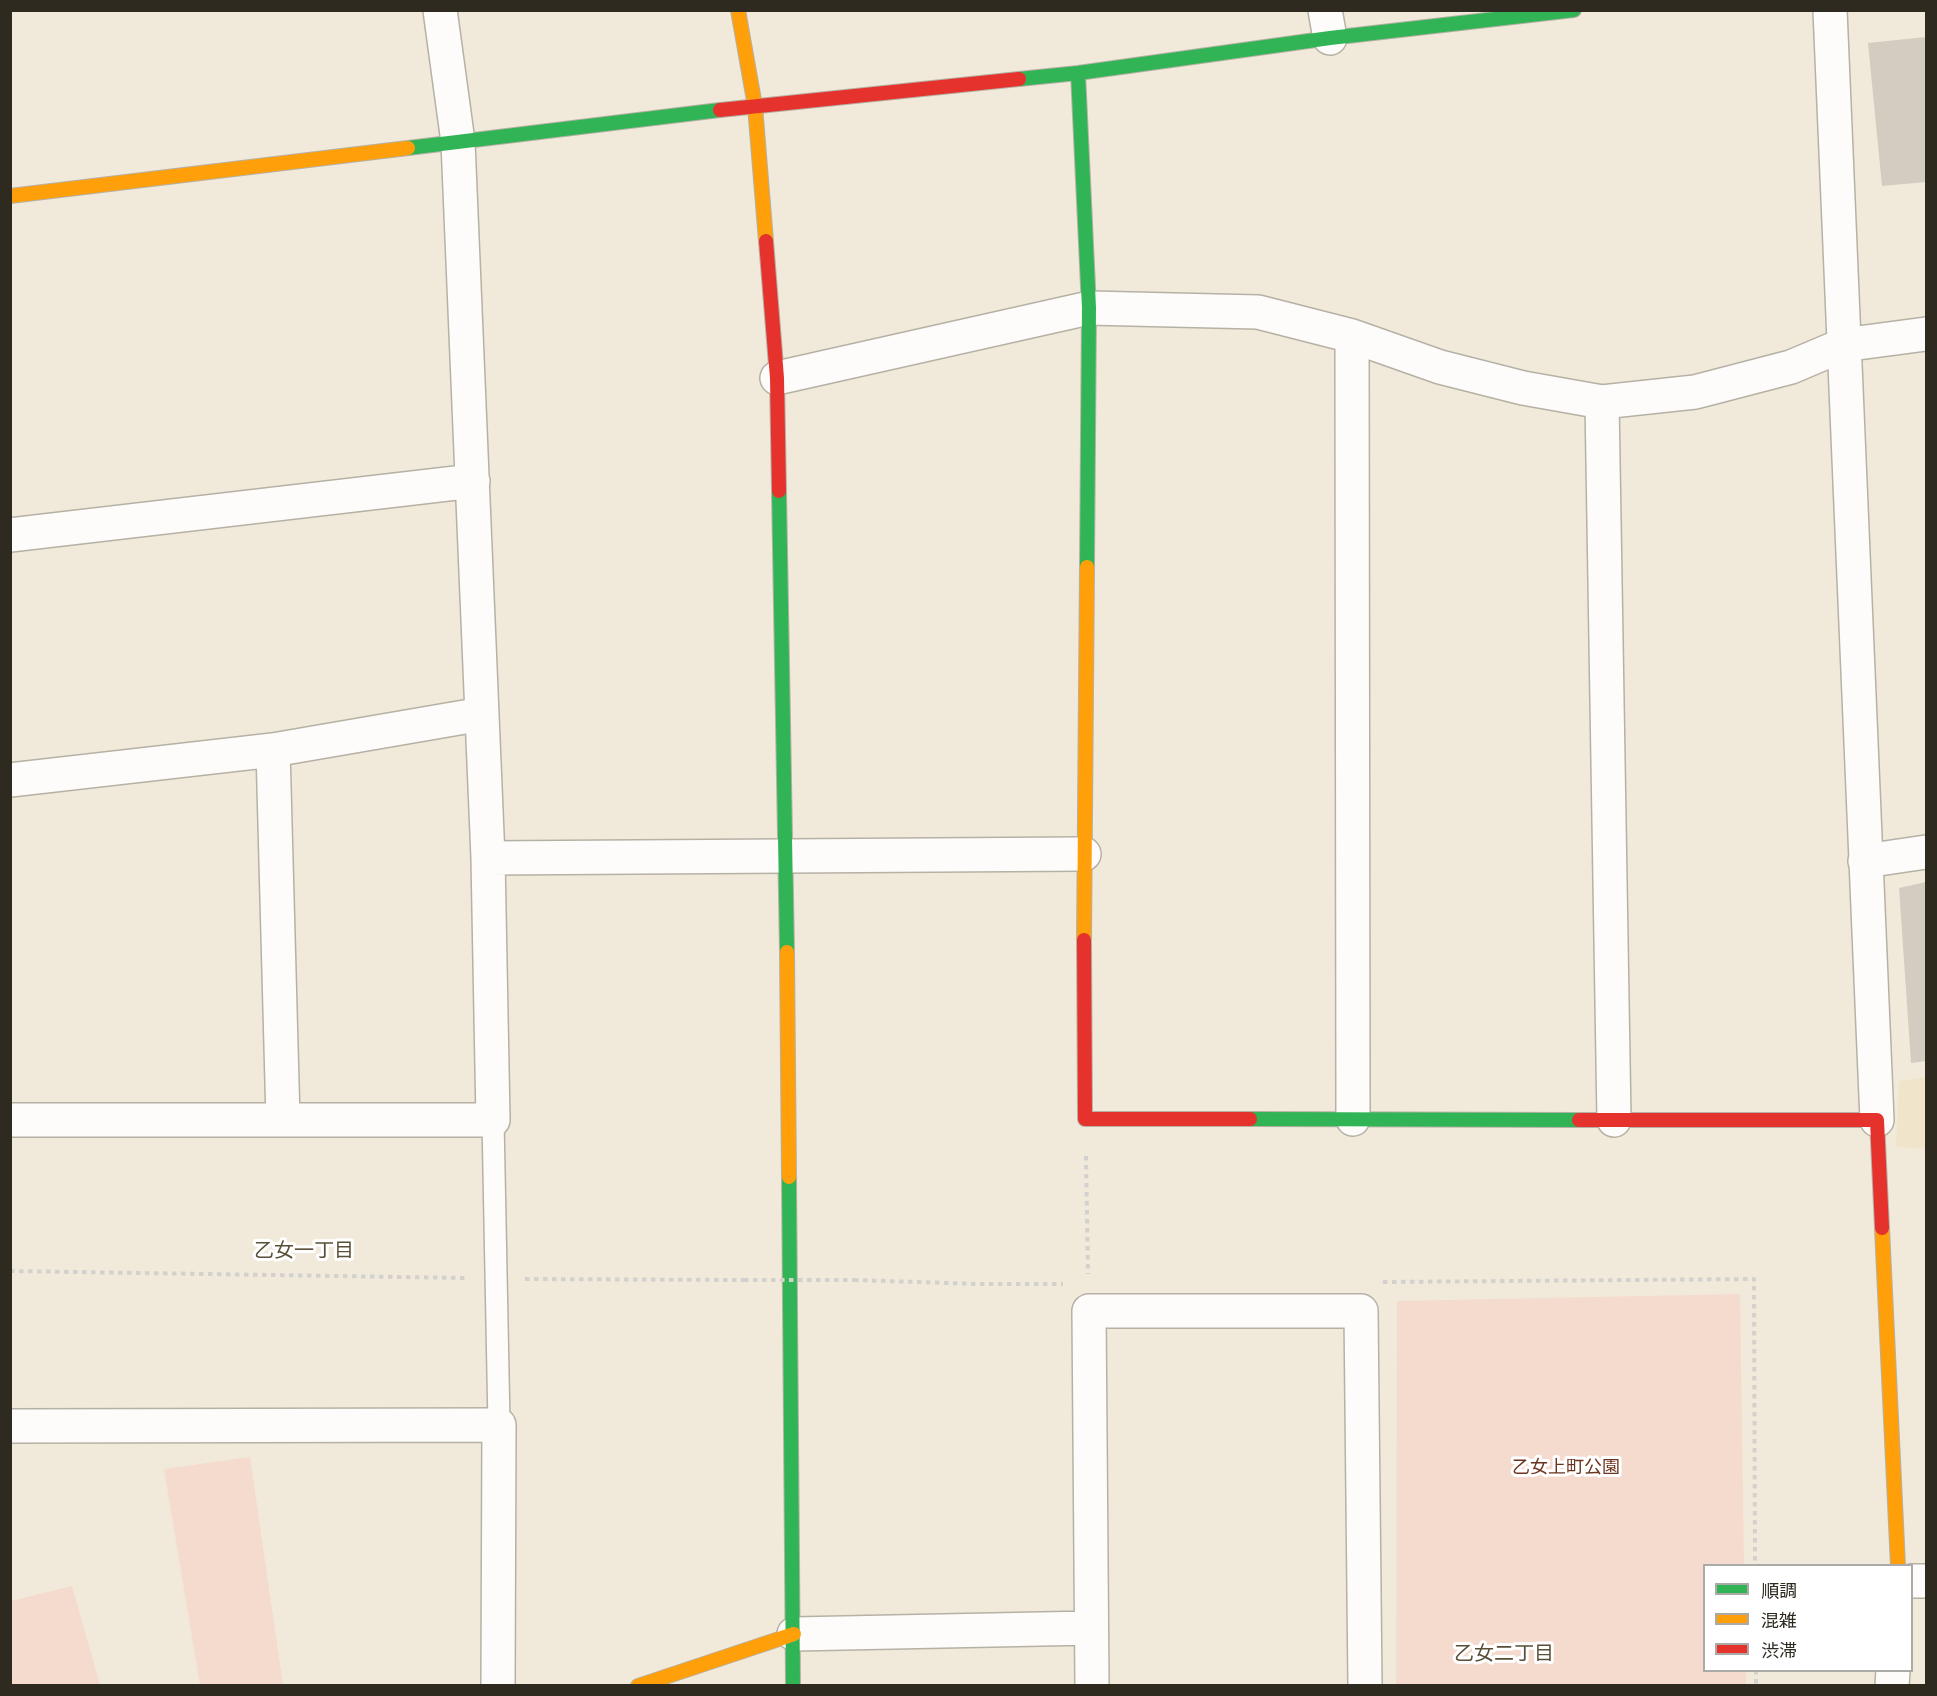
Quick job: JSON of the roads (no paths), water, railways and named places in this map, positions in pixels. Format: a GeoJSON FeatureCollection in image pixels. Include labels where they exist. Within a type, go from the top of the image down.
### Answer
{"type":"FeatureCollection","features":[{"type":"Feature","properties":{"kind":"street"},"geometry":{"type":"LineString","coordinates":[[10,1120],[493,1120],[488,858],[458,142],[440,10]]}},
{"type":"Feature","properties":{"kind":"street"},"geometry":{"type":"LineString","coordinates":[[738,10],[755,106],[777,378],[786,856],[793,1686]]}},
{"type":"Feature","properties":{"kind":"street"},"geometry":{"type":"LineString","coordinates":[[1830,10],[1865,861],[1898,1564]]}},
{"type":"Feature","properties":{"kind":"street"},"geometry":{"type":"LineString","coordinates":[[10,196],[755,106],[1078,73],[1328,24],[1573,11]]}},
{"type":"Feature","properties":{"kind":"street"},"geometry":{"type":"LineString","coordinates":[[1078,73],[1089,308],[1084,854],[1085,1119],[1877,1120]]}},
{"type":"Feature","properties":{"kind":"street"},"geometry":{"type":"LineString","coordinates":[[777,378],[1089,308],[1258,312],[1352,336],[1440,367],[1523,388],[1602,402],[1695,392],[1791,367],[1843,345],[1926,334]]}},
{"type":"Feature","properties":{"kind":"street"},"geometry":{"type":"LineString","coordinates":[[1352,336],[1353,1119]]}},
{"type":"Feature","properties":{"kind":"street"},"geometry":{"type":"LineString","coordinates":[[1602,402],[1614,1120]]}},
{"type":"Feature","properties":{"kind":"street"},"geometry":{"type":"LineString","coordinates":[[10,535],[472,481]]}},
{"type":"Feature","properties":{"kind":"street"},"geometry":{"type":"LineString","coordinates":[[10,780],[273,750],[482,714]]}},
{"type":"Feature","properties":{"kind":"street"},"geometry":{"type":"LineString","coordinates":[[273,750],[283,1120]]}},
{"type":"Feature","properties":{"kind":"street"},"geometry":{"type":"LineString","coordinates":[[1865,861],[1926,852]]}},
{"type":"Feature","properties":{"kind":"street"},"geometry":{"type":"LineString","coordinates":[[488,858],[1084,854]]}},
{"type":"Feature","properties":{"kind":"street"},"geometry":{"type":"LineString","coordinates":[[1092,1686],[1089,1297],[1361,1311],[1365,1686]]}},
{"type":"Feature","properties":{"kind":"street"},"geometry":{"type":"LineString","coordinates":[[10,1426],[499,1425],[498,1686]]}},
{"type":"Feature","properties":{"kind":"street"},"geometry":{"type":"LineString","coordinates":[[638,1686],[794,1634],[1091,1628]]}},
{"type":"Feature","properties":{"kind":"lane"},"geometry":{"type":"LineString","coordinates":[[493,1120],[499,1425]]}},
{"type":"Feature","properties":{"kind":"district","name":"乙女一丁目"},"geometry":{"type":"Point","coordinates":[304,1251]}},
{"type":"Feature","properties":{"kind":"district","name":"乙女二丁目"},"geometry":{"type":"Point","coordinates":[1504,1654]}},
{"type":"Feature","properties":{"kind":"park label","name":"乙女上町公園"},"geometry":{"type":"Point","coordinates":[1566,1468]}}]}
